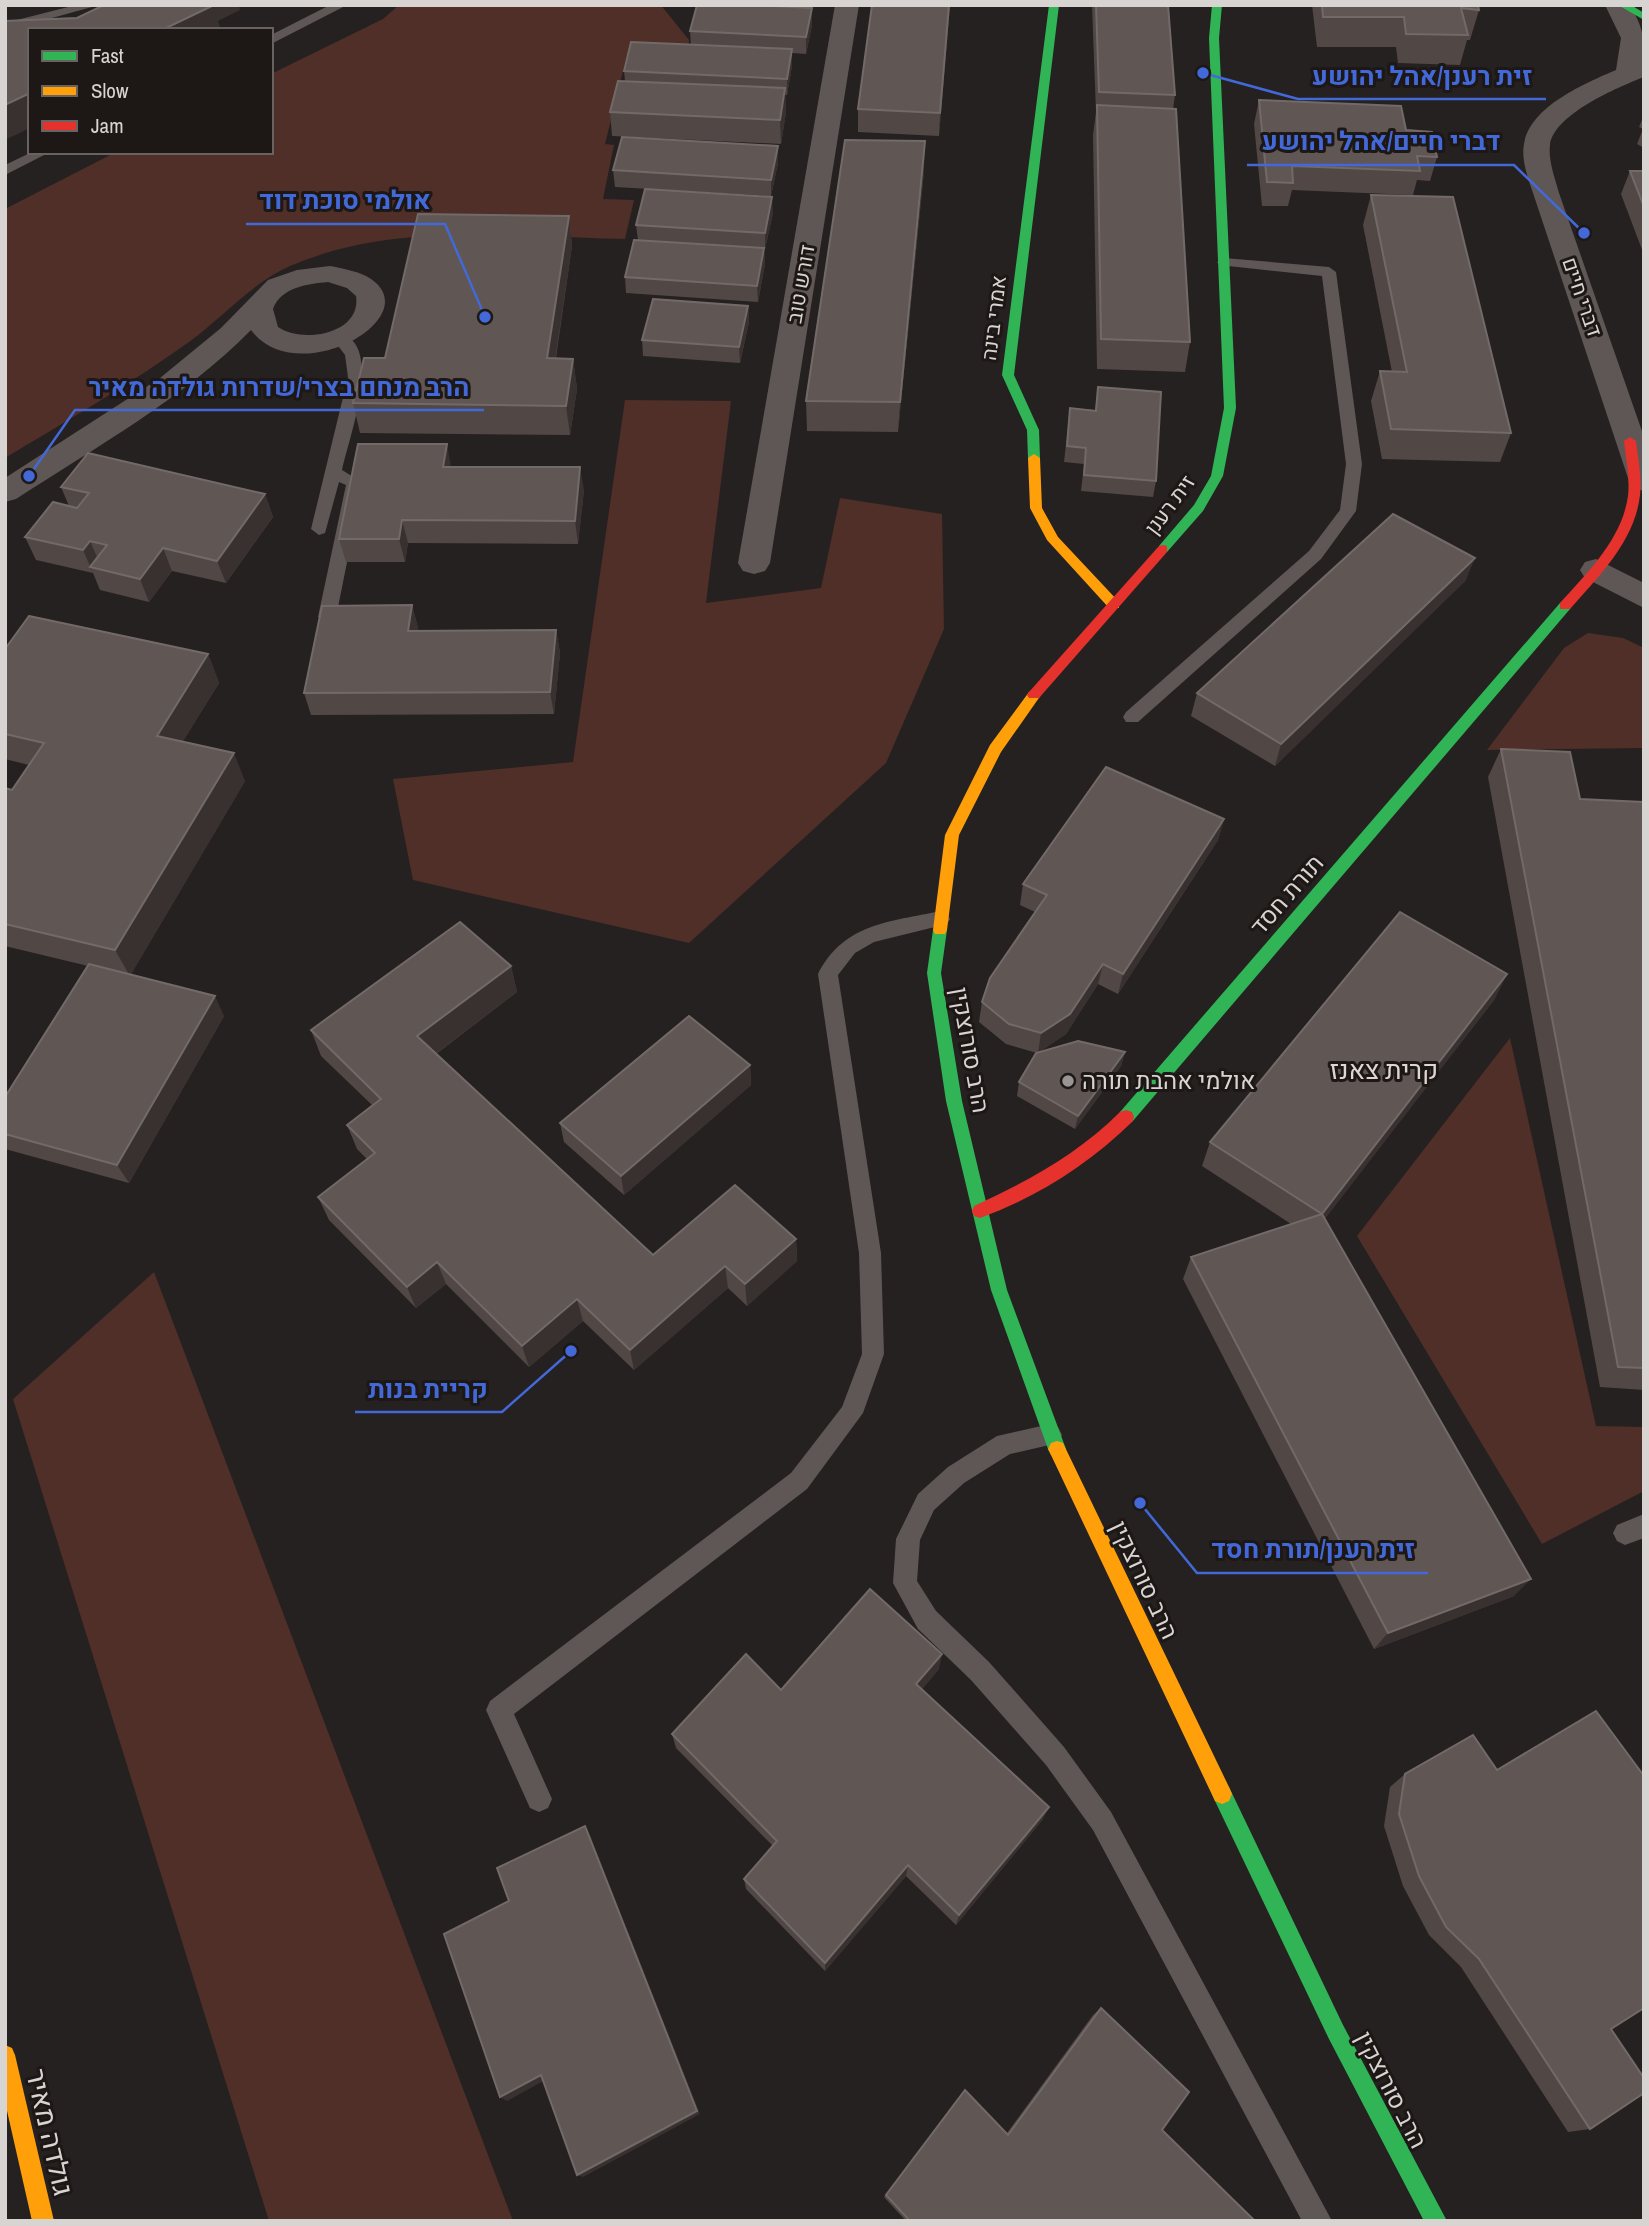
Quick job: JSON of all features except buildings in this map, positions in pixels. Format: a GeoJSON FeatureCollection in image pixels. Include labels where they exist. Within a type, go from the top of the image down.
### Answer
{"type":"FeatureCollection","features":[{"type":"Feature","properties":{"kind":"street","name":"דורש טוב"},"geometry":{"type":"LineString","coordinates":[[754,563],[847,5]]}},
{"type":"Feature","properties":{"kind":"street","name":"אמרי בינה"},"geometry":{"type":"LineString","coordinates":[[1054,5],[1009,375],[1033,430],[1036,508],[1053,540],[1114,605]]}},
{"type":"Feature","properties":{"kind":"street","name":"זית רענן"},"geometry":{"type":"LineString","coordinates":[[940,919],[952,835],[995,749],[1031,698],[1199,508],[1217,476],[1230,408],[1214,38],[1217,5]]}},
{"type":"Feature","properties":{"kind":"street","name":"דברי חיים"},"geometry":{"type":"LineString","coordinates":[[1617,5],[1628,21],[1635,41],[1635,72],[1563,109],[1547,122],[1538,141],[1538,149],[1556,218],[1644,481]]}},
{"type":"Feature","properties":{"kind":"street"},"geometry":{"type":"LineString","coordinates":[[1623,5],[1644,17]]}},
{"type":"Feature","properties":{"kind":"street"},"geometry":{"type":"LineString","coordinates":[[5,492],[167,387],[223,343],[276,287],[310,275],[348,278],[362,285],[371,295],[373,307],[369,319],[341,339],[248,357],[167,387]]}},
{"type":"Feature","properties":{"kind":"street"},"geometry":{"type":"LineString","coordinates":[[258,307],[257,319],[262,329],[280,340],[305,345]]}},
{"type":"Feature","properties":{"kind":"street","name":"דברי חיים"},"geometry":{"type":"LineString","coordinates":[[1596,570],[1630,520],[1637,489],[1630,441]]}},
{"type":"Feature","properties":{"kind":"street"},"geometry":{"type":"LineString","coordinates":[[1596,570],[1644,597]]}},
{"type":"Feature","properties":{"kind":"street","name":"תורת חסד"},"geometry":{"type":"LineString","coordinates":[[980,1211],[1040,1184],[1077,1160],[1123,1120],[1596,570]]}},
{"type":"Feature","properties":{"kind":"street","name":"הרב סורוצקין"},"geometry":{"type":"LineString","coordinates":[[940,919],[934,973],[954,1101],[999,1290],[1050,1434],[1330,2020],[1436,2221]]}},
{"type":"Feature","properties":{"kind":"street","name":"גולדה מאיר"},"geometry":{"type":"LineString","coordinates":[[5,2055],[43,2221]]}},
{"type":"Feature","properties":{"kind":"lane"},"geometry":{"type":"LineString","coordinates":[[5,27],[93,5]]}},
{"type":"Feature","properties":{"kind":"lane"},"geometry":{"type":"LineString","coordinates":[[273,39],[341,5]]}},
{"type":"Feature","properties":{"kind":"lane"},"geometry":{"type":"LineString","coordinates":[[5,171],[39,154]]}},
{"type":"Feature","properties":{"kind":"lane"},"geometry":{"type":"LineString","coordinates":[[1132,717],[1315,555],[1348,511],[1354,464],[1329,272],[1224,262]]}},
{"type":"Feature","properties":{"kind":"lane"},"geometry":{"type":"LineString","coordinates":[[319,528],[356,377],[353,355],[341,339]]}},
{"type":"Feature","properties":{"kind":"lane"},"geometry":{"type":"LineString","coordinates":[[327,617],[355,482],[333,472]]}},
{"type":"Feature","properties":{"kind":"lane"},"geometry":{"type":"LineString","coordinates":[[539,1799],[499,1710],[799,1481],[851,1413],[873,1354],[870,1253],[828,974],[848,947],[869,935],[940,919]]}},
{"type":"Feature","properties":{"kind":"lane"},"geometry":{"type":"LineString","coordinates":[[1050,1434],[1005,1444],[956,1475],[926,1502],[908,1539],[905,1583],[927,1620],[980,1671],[1055,1756],[1102,1821],[1318,2221]]}},
{"type":"Feature","properties":{"kind":"shaded area"},"geometry":{"type":"Polygon","coordinates":[[[399,5],[661,5],[689,40],[688,49],[694,58],[627,55],[605,144],[614,145],[603,199],[634,200],[625,239],[498,235],[413,237],[330,252],[290,266],[263,281],[167,358],[5,458],[5,209],[112,154],[273,154],[273,73],[383,19],[399,5]]]}},
{"type":"Feature","properties":{"kind":"shaded area"},"geometry":{"type":"Polygon","coordinates":[[[625,400],[731,401],[706,603],[821,588],[840,498],[942,514],[944,629],[886,763],[689,943],[413,880],[393,779],[573,762],[625,400]]]}},
{"type":"Feature","properties":{"kind":"shaded area"},"geometry":{"type":"Polygon","coordinates":[[[1588,633],[1623,638],[1644,648],[1644,748],[1487,750],[1564,648],[1588,633]]]}},
{"type":"Feature","properties":{"kind":"shaded area"},"geometry":{"type":"Polygon","coordinates":[[[1510,1038],[1596,1426],[1644,1427],[1644,1491],[1542,1544],[1357,1236],[1510,1038]]]}},
{"type":"Feature","properties":{"kind":"shaded area"},"geometry":{"type":"Polygon","coordinates":[[[154,1272],[513,2221],[269,2221],[13,1399],[154,1272]]]}},
{"type":"Feature","properties":{"kind":"traffic: fast"},"geometry":{"type":"LineString","coordinates":[[1034,458],[1033,430],[1008,375],[1054,5]]}},
{"type":"Feature","properties":{"kind":"traffic: fast"},"geometry":{"type":"LineString","coordinates":[[1163,549],[1199,508],[1217,476],[1230,408],[1214,38],[1217,5]]}},
{"type":"Feature","properties":{"kind":"traffic: fast"},"geometry":{"type":"LineString","coordinates":[[1623,5],[1644,17]]}},
{"type":"Feature","properties":{"kind":"traffic: fast"},"geometry":{"type":"LineString","coordinates":[[1126,1117],[1565,606]]}},
{"type":"Feature","properties":{"kind":"traffic: fast"},"geometry":{"type":"LineString","coordinates":[[940,930],[934,973],[954,1101],[999,1290],[1057,1449]]}},
{"type":"Feature","properties":{"kind":"traffic: fast"},"geometry":{"type":"LineString","coordinates":[[1222,1794],[1336,2032],[1436,2221]]}},
{"type":"Feature","properties":{"kind":"traffic: slow"},"geometry":{"type":"LineString","coordinates":[[1034,458],[1036,508],[1053,540],[1114,605]]}},
{"type":"Feature","properties":{"kind":"traffic: slow"},"geometry":{"type":"LineString","coordinates":[[940,930],[952,835],[995,749],[1034,695]]}},
{"type":"Feature","properties":{"kind":"traffic: slow"},"geometry":{"type":"LineString","coordinates":[[1057,1449],[1222,1794]]}},
{"type":"Feature","properties":{"kind":"traffic: slow"},"geometry":{"type":"LineString","coordinates":[[5,2055],[43,2221]]}},
{"type":"Feature","properties":{"kind":"traffic: jam"},"geometry":{"type":"LineString","coordinates":[[1565,606],[1608,556],[1631,512],[1634,468],[1630,441]]}},
{"type":"Feature","properties":{"kind":"traffic: jam"},"geometry":{"type":"LineString","coordinates":[[1034,695],[1163,549]]}},
{"type":"Feature","properties":{"kind":"traffic: jam"},"geometry":{"type":"LineString","coordinates":[[980,1211],[1058,1172],[1093,1147],[1126,1117]]}},
{"type":"Feature","properties":{"kind":"place","name":"זית רענן/אהל יהושע"},"geometry":{"type":"Point","coordinates":[1203,73]}},
{"type":"Feature","properties":{"kind":"place","name":"דברי חיים/אהל יהושע"},"geometry":{"type":"Point","coordinates":[1584,233]}},
{"type":"Feature","properties":{"kind":"place","name":"אולמי סוכת דוד"},"geometry":{"type":"Point","coordinates":[485,317]}},
{"type":"Feature","properties":{"kind":"place","name":"הרב מנחם בצרי/שדרות גולדה מאיר"},"geometry":{"type":"Point","coordinates":[29,476]}},
{"type":"Feature","properties":{"kind":"place","name":"אולמי אהבת תורה"},"geometry":{"type":"Point","coordinates":[1068,1081]}},
{"type":"Feature","properties":{"kind":"place","name":"קריית בנות"},"geometry":{"type":"Point","coordinates":[571,1351]}},
{"type":"Feature","properties":{"kind":"place","name":"זית רענן/תורת חסד"},"geometry":{"type":"Point","coordinates":[1140,1503]}},
{"type":"Feature","properties":{"kind":"district","name":"קרית צאנז"},"geometry":{"type":"Point","coordinates":[1384,1070]}}]}
